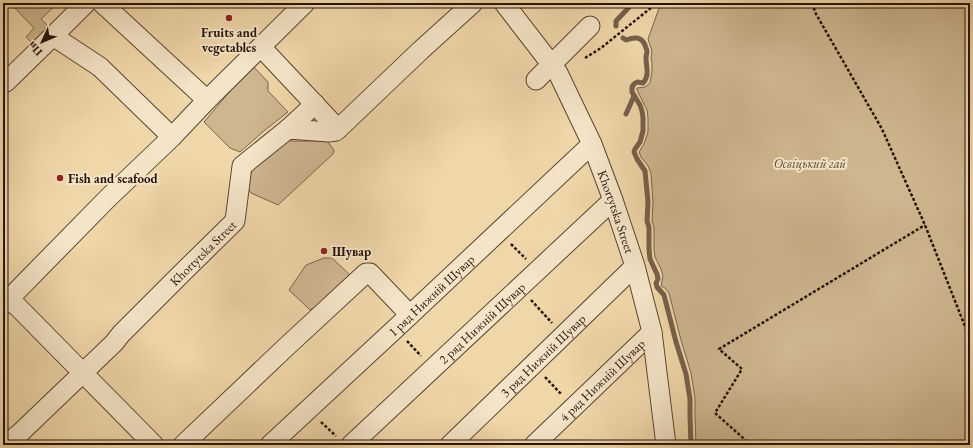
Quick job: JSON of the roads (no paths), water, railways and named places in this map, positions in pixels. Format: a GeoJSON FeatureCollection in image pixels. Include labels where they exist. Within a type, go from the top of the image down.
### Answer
{"type":"FeatureCollection","features":[{"type":"Feature","properties":{"kind":"lane"},"geometry":{"type":"LineString","coordinates":[[3,79],[6,82],[86,3]]}},
{"type":"Feature","properties":{"kind":"lane"},"geometry":{"type":"LineString","coordinates":[[102,3],[207,100]]}},
{"type":"Feature","properties":{"kind":"lane"},"geometry":{"type":"LineString","coordinates":[[154,445],[83,372],[6,301],[305,3]]}},
{"type":"Feature","properties":{"kind":"lane"},"geometry":{"type":"LineString","coordinates":[[288,129],[328,132],[336,131],[473,3]]}},
{"type":"Feature","properties":{"kind":"lane","name":"Khortytska Street"},"geometry":{"type":"LineString","coordinates":[[508,5],[558,73],[592,144],[613,200],[635,266],[652,332],[662,442]]}},
{"type":"Feature","properties":{"kind":"lane"},"geometry":{"type":"LineString","coordinates":[[536,80],[590,26]]}},
{"type":"Feature","properties":{"kind":"lane"},"geometry":{"type":"LineString","coordinates":[[53,36],[100,67],[172,136]]}},
{"type":"Feature","properties":{"kind":"lane"},"geometry":{"type":"LineString","coordinates":[[261,47],[338,129]]}},
{"type":"Feature","properties":{"kind":"lane","name":"Khortytska Street"},"geometry":{"type":"LineString","coordinates":[[5,445],[19,434],[114,343],[235,221],[242,166],[288,129],[315,104]]}},
{"type":"Feature","properties":{"kind":"lane","name":"1 ряд Нижній Шувар"},"geometry":{"type":"LineString","coordinates":[[270,445],[592,144]]}},
{"type":"Feature","properties":{"kind":"lane","name":"2 ряд Нижній Шувар"},"geometry":{"type":"LineString","coordinates":[[345,442],[432,368],[613,200]]}},
{"type":"Feature","properties":{"kind":"lane","name":"3 ряд Нижній Шувар"},"geometry":{"type":"LineString","coordinates":[[450,445],[635,266]]}},
{"type":"Feature","properties":{"kind":"lane"},"geometry":{"type":"LineString","coordinates":[[183,445],[366,273],[370,273],[410,315]]}},
{"type":"Feature","properties":{"kind":"lane","name":"4 ряд Нижній Шувар"},"geometry":{"type":"LineString","coordinates":[[534,445],[652,332]]}},
{"type":"Feature","properties":{"kind":"waterway"},"geometry":{"type":"LineString","coordinates":[[616,26],[616,21],[633,3]]}},
{"type":"Feature","properties":{"kind":"waterway"},"geometry":{"type":"LineString","coordinates":[[623,38],[626,40],[632,38],[641,40],[647,51],[647,71],[645,80],[643,83],[637,82],[632,87],[632,92],[640,105],[643,118],[643,131],[640,142],[634,152],[645,171],[648,202],[647,221],[649,227],[650,259],[657,274],[657,287],[664,295],[686,374],[690,399],[691,445]]}},
{"type":"Feature","properties":{"kind":"waterway"},"geometry":{"type":"LineString","coordinates":[[626,114],[634,96]]}},
{"type":"Feature","properties":{"kind":"place","name":"Fruits and vegetables"},"geometry":{"type":"Point","coordinates":[229,18]}},
{"type":"Feature","properties":{"kind":"place","name":"Fish and seafood"},"geometry":{"type":"Point","coordinates":[60,178]}},
{"type":"Feature","properties":{"kind":"place","name":"Шувар"},"geometry":{"type":"Point","coordinates":[324,251]}},
{"type":"Feature","properties":{"kind":"park label","name":"Освіцький гай"},"geometry":{"type":"Point","coordinates":[810,163]}}]}
